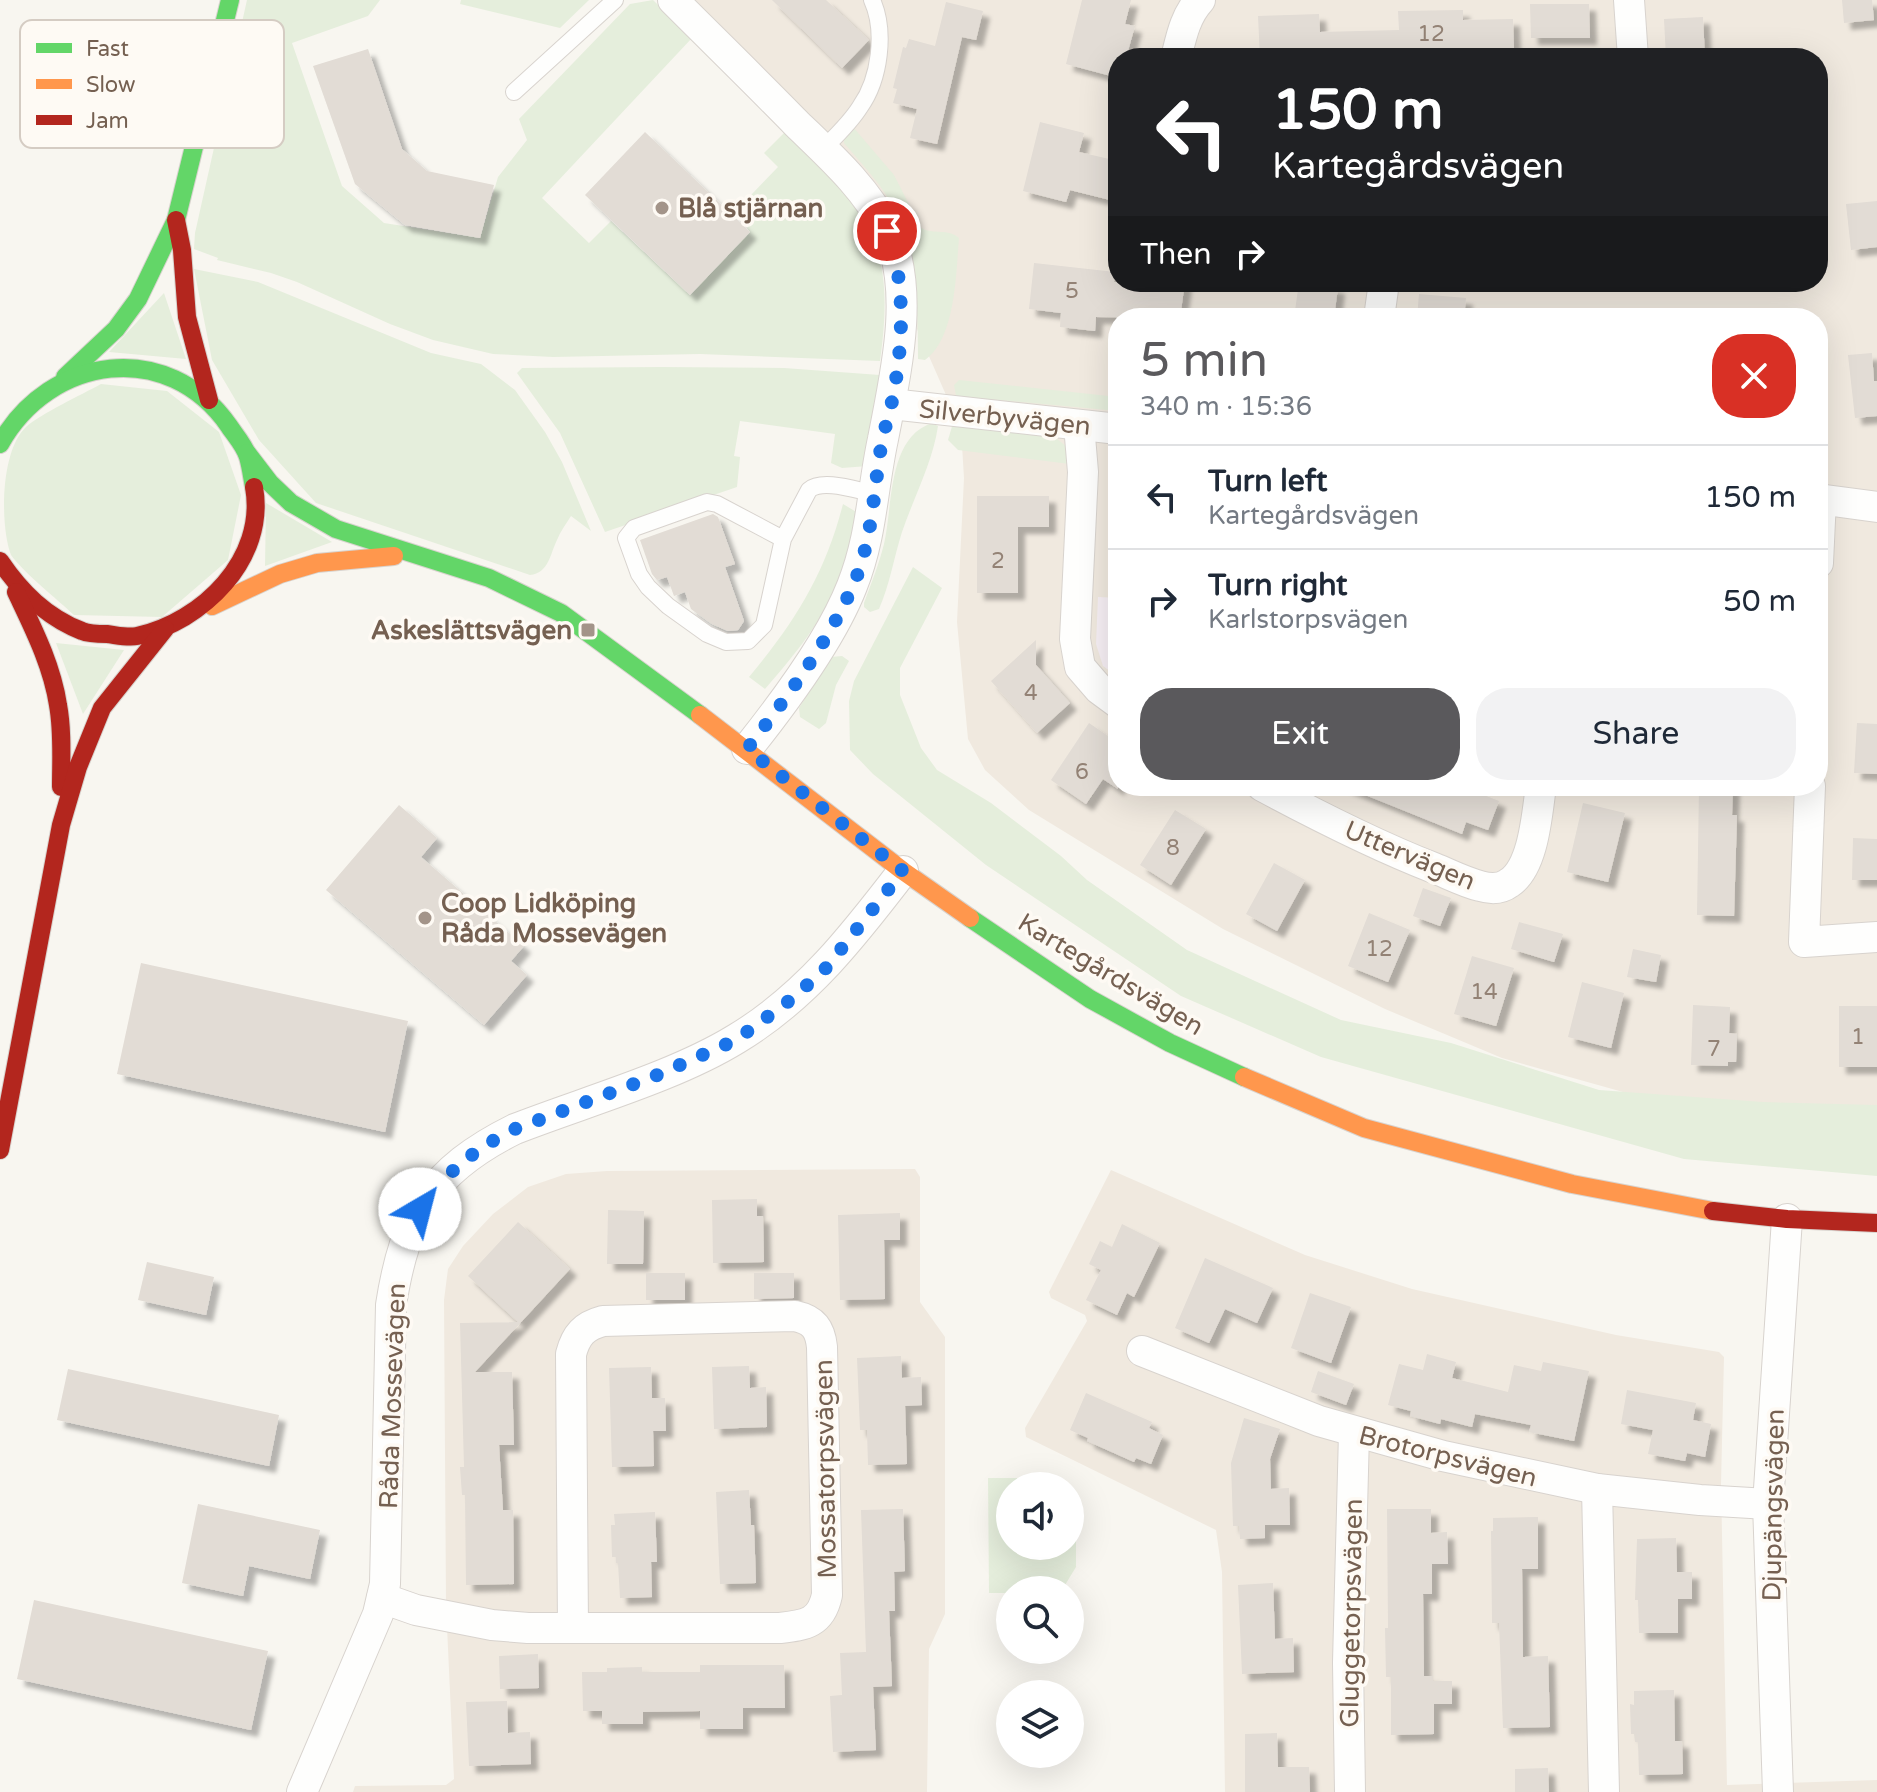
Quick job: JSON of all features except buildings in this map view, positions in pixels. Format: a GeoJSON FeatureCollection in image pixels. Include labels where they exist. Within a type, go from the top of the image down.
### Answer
{"type":"FeatureCollection","features":[{"type":"Feature","properties":{"kind":"main road"},"geometry":{"type":"LineString","coordinates":[[225,20],[230,0]]}},
{"type":"Feature","properties":{"kind":"main road"},"geometry":{"type":"LineString","coordinates":[[60,382],[116,329],[138,299],[176,220],[194,148]]}},
{"type":"Feature","properties":{"kind":"main road"},"geometry":{"type":"LineString","coordinates":[[176,220],[182,250],[187,317],[209,400]]}},
{"type":"Feature","properties":{"kind":"main road"},"geometry":{"type":"LineString","coordinates":[[0,415],[81,373],[126,367],[170,377],[209,400],[231,424],[247,453],[256,498],[249,543],[228,583],[198,612],[165,629],[128,636],[78,629],[50,616],[34,604],[4,567]]}},
{"type":"Feature","properties":{"kind":"main road"},"geometry":{"type":"LineString","coordinates":[[0,444],[17,416],[34,399]]}},
{"type":"Feature","properties":{"kind":"main road","name":"Kartegårdsvägen"},"geometry":{"type":"LineString","coordinates":[[247,453],[270,483],[291,503],[336,529],[489,578],[561,613],[747,749],[903,871],[1009,946],[1090,999],[1183,1049],[1364,1128],[1572,1184],[1690,1208],[1787,1219],[1877,1223]]}},
{"type":"Feature","properties":{"kind":"main road","name":"Kartegårdsvägen"},"geometry":{"type":"LineString","coordinates":[[198,612],[280,574],[317,563],[356,557],[412,555]]}},
{"type":"Feature","properties":{"kind":"main road"},"geometry":{"type":"LineString","coordinates":[[4,567],[30,620],[55,691],[60,720],[61,825]]}},
{"type":"Feature","properties":{"kind":"main road"},"geometry":{"type":"LineString","coordinates":[[0,1150],[61,825],[78,767],[102,708],[131,667],[165,629]]}},
{"type":"Feature","properties":{"kind":"street"},"geometry":{"type":"LineString","coordinates":[[673,0],[823,149],[874,209],[894,248],[901,292],[891,404],[882,440],[867,543],[851,589],[824,640],[747,749]]}},
{"type":"Feature","properties":{"kind":"street"},"geometry":{"type":"LineString","coordinates":[[1179,48],[1193,7],[1200,0]]}},
{"type":"Feature","properties":{"kind":"street"},"geometry":{"type":"LineString","coordinates":[[1629,0],[1632,48]]}},
{"type":"Feature","properties":{"kind":"street","name":"Silverbyvägen"},"geometry":{"type":"LineString","coordinates":[[891,404],[1108,428]]}},
{"type":"Feature","properties":{"kind":"street"},"geometry":{"type":"LineString","coordinates":[[1079,425],[1083,472],[1075,639],[1080,667],[1108,696]]}},
{"type":"Feature","properties":{"kind":"street"},"geometry":{"type":"LineString","coordinates":[[1828,500],[1877,507]]}},
{"type":"Feature","properties":{"kind":"street","name":"Uttervägen"},"geometry":{"type":"LineString","coordinates":[[1282,796],[1408,858],[1479,886],[1493,888],[1505,886],[1521,871],[1535,827],[1540,796]]}},
{"type":"Feature","properties":{"kind":"street"},"geometry":{"type":"LineString","coordinates":[[1810,796],[1804,942],[1877,937]]}},
{"type":"Feature","properties":{"kind":"street","name":"Råda Mossevägen"},"geometry":{"type":"LineString","coordinates":[[302,1792],[382,1598],[386,1575],[391,1305],[406,1236],[432,1191],[448,1173],[491,1141],[515,1129],[680,1066],[736,1040],[793,998],[826,968],[903,871]]}},
{"type":"Feature","properties":{"kind":"street","name":"Djupängsvägen"},"geometry":{"type":"LineString","coordinates":[[1778,1792],[1768,1504],[1787,1219]]}},
{"type":"Feature","properties":{"kind":"street","name":"Mossatorpsvägen"},"geometry":{"type":"LineString","coordinates":[[382,1598],[430,1613],[492,1625],[573,1628],[780,1628],[813,1620],[824,1609],[827,1595],[822,1347],[821,1334],[812,1322],[795,1316],[603,1321],[581,1330],[574,1342],[571,1367],[573,1628]]}},
{"type":"Feature","properties":{"kind":"street","name":"Brotorpsvägen"},"geometry":{"type":"LineString","coordinates":[[1142,1351],[1354,1433],[1458,1460],[1597,1489],[1768,1504]]}},
{"type":"Feature","properties":{"kind":"street","name":"Gluggetorpsvägen"},"geometry":{"type":"LineString","coordinates":[[1350,1792],[1348,1663],[1354,1433]]}},
{"type":"Feature","properties":{"kind":"street"},"geometry":{"type":"LineString","coordinates":[[1597,1489],[1604,1792]]}},
{"type":"Feature","properties":{"kind":"lane"},"geometry":{"type":"LineString","coordinates":[[514,92],[615,0]]}},
{"type":"Feature","properties":{"kind":"lane"},"geometry":{"type":"LineString","coordinates":[[823,149],[857,112],[868,91],[882,37],[872,0]]}},
{"type":"Feature","properties":{"kind":"lane"},"geometry":{"type":"LineString","coordinates":[[783,539],[717,504],[707,502],[634,528],[626,538],[639,574],[658,597],[707,634],[726,642],[739,643],[748,641],[764,625],[783,539],[813,485],[876,494]]}},
{"type":"Feature","properties":{"kind":"shaded area"},"geometry":{"type":"Polygon","coordinates":[[[694,0],[1877,0],[1877,1120],[1648,1099],[1502,1058],[1385,1009],[1223,929],[1029,810],[985,770],[968,739],[957,622],[964,478],[961,429],[917,329],[918,268],[909,233],[887,201],[694,0]]]}},
{"type":"Feature","properties":{"kind":"shaded area"},"geometry":{"type":"Polygon","coordinates":[[[1098,597],[1108,598],[1108,670],[1103,666],[1096,644],[1098,597]]]}},
{"type":"Feature","properties":{"kind":"shaded area"},"geometry":{"type":"Polygon","coordinates":[[[915,1169],[920,1177],[920,1302],[945,1337],[945,1614],[929,1649],[927,1792],[353,1792],[355,1786],[446,1785],[454,1779],[446,1605],[444,1300],[448,1269],[463,1246],[493,1214],[528,1187],[566,1174],[607,1171],[915,1169]]]}},
{"type":"Feature","properties":{"kind":"shaded area"},"geometry":{"type":"Polygon","coordinates":[[[1111,1170],[1305,1255],[1412,1289],[1616,1335],[1719,1352],[1724,1357],[1721,1484],[1727,1785],[1877,1780],[1877,1792],[1225,1792],[1222,1572],[1216,1530],[1026,1437],[1025,1428],[1087,1321],[1085,1315],[1051,1298],[1049,1292],[1111,1170]]]}},
{"type":"Feature","properties":{"kind":"green space"},"geometry":{"type":"Polygon","coordinates":[[[247,0],[380,0],[368,16],[292,43],[342,186],[384,223],[480,238],[498,177],[527,140],[519,119],[630,4],[653,0],[692,38],[542,198],[589,243],[611,221],[690,295],[750,232],[747,228],[762,209],[750,196],[778,167],[764,153],[786,131],[837,184],[870,231],[879,256],[884,285],[880,361],[700,354],[553,357],[493,354],[433,340],[297,282],[217,260],[194,249],[214,148],[284,148],[284,20],[243,20],[247,0]]]}},
{"type":"Feature","properties":{"kind":"green space"},"geometry":{"type":"Polygon","coordinates":[[[461,0],[589,0],[560,28],[460,4],[461,0]]]}},
{"type":"Feature","properties":{"kind":"green space"},"geometry":{"type":"Polygon","coordinates":[[[853,127],[894,175],[921,228],[950,233],[959,238],[949,321],[935,350],[925,360],[918,359],[917,314],[908,247],[892,205],[876,180],[844,143],[844,137],[853,127]]]}},
{"type":"Feature","properties":{"kind":"green space"},"geometry":{"type":"Polygon","coordinates":[[[194,269],[258,282],[431,353],[481,364],[515,390],[545,432],[562,462],[591,531],[571,516],[545,567],[530,575],[316,503],[259,440],[212,360],[194,269]]]}},
{"type":"Feature","properties":{"kind":"green space"},"geometry":{"type":"Polygon","coordinates":[[[164,293],[186,359],[109,352],[164,293]]]}},
{"type":"Feature","properties":{"kind":"green space"},"geometry":{"type":"Polygon","coordinates":[[[522,368],[784,368],[880,375],[868,466],[842,468],[831,463],[835,434],[740,421],[734,456],[740,457],[737,487],[605,532],[560,433],[517,373],[522,368]]]}},
{"type":"Feature","properties":{"kind":"green space"},"geometry":{"type":"Polygon","coordinates":[[[959,380],[1108,396],[1108,410],[956,396],[954,385],[959,380]]]}},
{"type":"Feature","properties":{"kind":"green space"},"geometry":{"type":"Polygon","coordinates":[[[101,384],[167,391],[219,432],[241,495],[228,560],[162,617],[74,615],[17,562],[7,542],[5,489],[11,453],[17,438],[42,416],[101,384]]]}},
{"type":"Feature","properties":{"kind":"green space"},"geometry":{"type":"Polygon","coordinates":[[[932,423],[938,426],[932,452],[902,532],[883,600],[879,609],[870,612],[864,603],[884,544],[899,458],[917,431],[932,423]]]}},
{"type":"Feature","properties":{"kind":"green space"},"geometry":{"type":"Polygon","coordinates":[[[953,423],[1051,434],[1067,447],[1070,464],[958,450],[948,440],[953,423]]]}},
{"type":"Feature","properties":{"kind":"green space"},"geometry":{"type":"Polygon","coordinates":[[[266,503],[332,542],[265,566],[266,503]]]}},
{"type":"Feature","properties":{"kind":"green space"},"geometry":{"type":"Polygon","coordinates":[[[843,504],[858,513],[854,537],[838,581],[812,630],[765,689],[749,677],[781,637],[806,596],[827,553],[843,504]]]}},
{"type":"Feature","properties":{"kind":"green space"},"geometry":{"type":"Polygon","coordinates":[[[913,567],[942,588],[900,668],[900,695],[921,748],[937,770],[991,803],[1061,856],[1087,880],[1187,950],[1341,1020],[1451,1043],[1599,1090],[1763,1102],[1877,1105],[1877,1176],[1684,1159],[1321,1057],[1181,996],[986,865],[873,774],[850,750],[849,701],[854,681],[913,567]]]}},
{"type":"Feature","properties":{"kind":"green space"},"geometry":{"type":"Polygon","coordinates":[[[56,643],[124,650],[83,714],[56,643]]]}},
{"type":"Feature","properties":{"kind":"green space"},"geometry":{"type":"Polygon","coordinates":[[[842,656],[849,661],[836,685],[826,723],[819,729],[800,717],[799,708],[831,657],[842,656]]]}},
{"type":"Feature","properties":{"kind":"green space"},"geometry":{"type":"Polygon","coordinates":[[[988,1478],[996,1478],[996,1560],[1076,1560],[1076,1567],[1071,1576],[996,1576],[996,1593],[989,1593],[988,1478]]]}},
{"type":"Feature","properties":{"kind":"traffic: fast"},"geometry":{"type":"LineString","coordinates":[[225,20],[230,0]]}},
{"type":"Feature","properties":{"kind":"traffic: fast"},"geometry":{"type":"LineString","coordinates":[[65,377],[116,329],[138,299],[176,220],[194,148]]}},
{"type":"Feature","properties":{"kind":"traffic: fast"},"geometry":{"type":"LineString","coordinates":[[0,444],[22,414],[48,391],[78,376],[110,369],[143,370],[175,379],[204,398],[245,449],[254,487]]}},
{"type":"Feature","properties":{"kind":"traffic: fast"},"geometry":{"type":"LineString","coordinates":[[247,453],[270,483],[291,503],[336,529],[489,578],[561,613],[700,715]]}},
{"type":"Feature","properties":{"kind":"traffic: fast"},"geometry":{"type":"LineString","coordinates":[[970,918],[1090,999],[1170,1043],[1244,1077]]}},
{"type":"Feature","properties":{"kind":"traffic: slow"},"geometry":{"type":"LineString","coordinates":[[212,606],[280,574],[317,563],[394,556]]}},
{"type":"Feature","properties":{"kind":"traffic: slow"},"geometry":{"type":"LineString","coordinates":[[700,715],[903,871],[970,918]]}},
{"type":"Feature","properties":{"kind":"traffic: slow"},"geometry":{"type":"LineString","coordinates":[[1244,1077],[1364,1128],[1572,1184],[1713,1211]]}},
{"type":"Feature","properties":{"kind":"traffic: jam"},"geometry":{"type":"LineString","coordinates":[[176,220],[182,250],[187,317],[209,400]]}},
{"type":"Feature","properties":{"kind":"traffic: jam"},"geometry":{"type":"LineString","coordinates":[[0,561],[35,602],[57,619],[91,633],[137,636],[185,617],[225,583],[240,562],[250,539],[255,514],[254,487]]}},
{"type":"Feature","properties":{"kind":"traffic: jam"},"geometry":{"type":"LineString","coordinates":[[16,592],[41,647],[55,690],[61,725],[61,787]]}},
{"type":"Feature","properties":{"kind":"traffic: jam"},"geometry":{"type":"LineString","coordinates":[[0,1150],[61,825],[78,767],[102,708],[165,629]]}},
{"type":"Feature","properties":{"kind":"traffic: jam"},"geometry":{"type":"LineString","coordinates":[[1713,1211],[1787,1219],[1877,1223]]}},
{"type":"Feature","properties":{"kind":"place","name":"Blå stjärnan"},"geometry":{"type":"Point","coordinates":[662,208]}},
{"type":"Feature","properties":{"kind":"place","name":"Askeslättsvägen"},"geometry":{"type":"Point","coordinates":[588,630]}},
{"type":"Feature","properties":{"kind":"place","name":"Coop Lidköping Råda Mossevägen"},"geometry":{"type":"Point","coordinates":[425,918]}},
{"type":"Feature","properties":{"kind":"route"},"geometry":{"type":"LineString","coordinates":[[420,1209],[448,1173],[491,1141],[680,1066],[736,1040],[793,998],[826,968],[903,871],[747,749],[824,640],[851,589],[867,543],[896,371],[899,326],[899,271],[887,231]]}}]}
